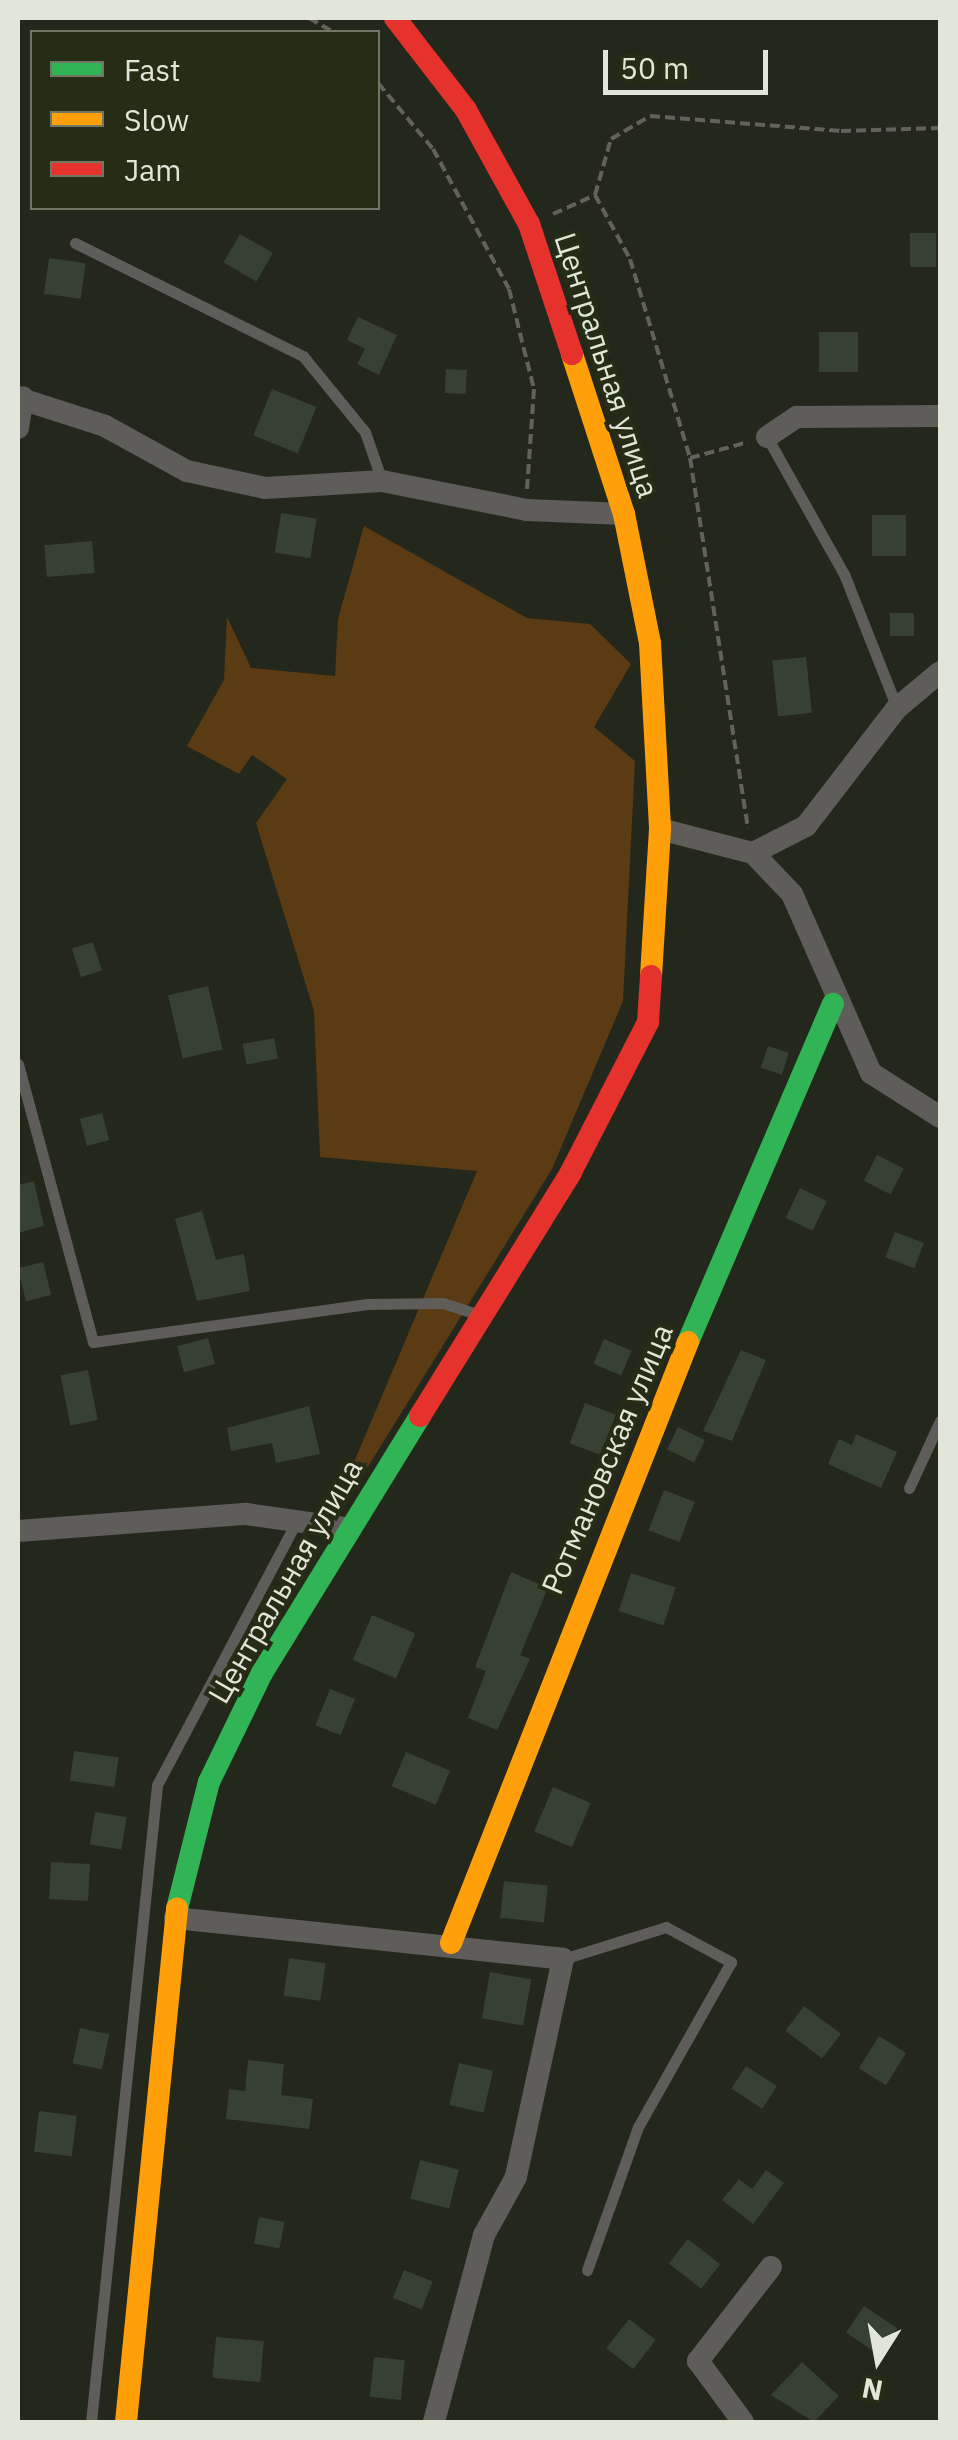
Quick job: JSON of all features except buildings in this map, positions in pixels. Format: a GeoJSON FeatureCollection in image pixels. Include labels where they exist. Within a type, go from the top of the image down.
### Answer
{"type":"FeatureCollection","features":[{"type":"Feature","properties":{"kind":"street","name":"Центральная улица"},"geometry":{"type":"LineString","coordinates":[[126,2422],[175,1918],[210,1782],[346,1528],[637,1054],[648,1022],[660,830],[650,643],[624,514],[529,224],[466,110],[396,18]]}},
{"type":"Feature","properties":{"kind":"street"},"geometry":{"type":"LineString","coordinates":[[18,428],[20,398],[105,426],[187,472],[265,488],[382,482],[527,510],[624,514]]}},
{"type":"Feature","properties":{"kind":"street"},"geometry":{"type":"LineString","coordinates":[[767,438],[796,418],[940,416]]}},
{"type":"Feature","properties":{"kind":"street"},"geometry":{"type":"LineString","coordinates":[[753,854],[806,826],[896,708],[940,672]]}},
{"type":"Feature","properties":{"kind":"street"},"geometry":{"type":"LineString","coordinates":[[660,830],[753,854],[792,894],[833,1004],[871,1073],[940,1117]]}},
{"type":"Feature","properties":{"kind":"street","name":"Ротмановская улица"},"geometry":{"type":"LineString","coordinates":[[451,1944],[580,1600],[833,1004]]}},
{"type":"Feature","properties":{"kind":"street"},"geometry":{"type":"LineString","coordinates":[[18,1531],[246,1514],[346,1528]]}},
{"type":"Feature","properties":{"kind":"street"},"geometry":{"type":"LineString","coordinates":[[175,1918],[451,1944],[564,1959],[516,2177],[484,2234],[434,2422]]}},
{"type":"Feature","properties":{"kind":"street"},"geometry":{"type":"LineString","coordinates":[[743,2422],[698,2361],[770,2266]]}},
{"type":"Feature","properties":{"kind":"lane"},"geometry":{"type":"LineString","coordinates":[[75,244],[303,356],[365,432],[382,482]]}},
{"type":"Feature","properties":{"kind":"lane"},"geometry":{"type":"LineString","coordinates":[[767,438],[844,574],[896,708]]}},
{"type":"Feature","properties":{"kind":"lane"},"geometry":{"type":"LineString","coordinates":[[18,1064],[93,1342],[367,1304],[443,1303],[480,1315]]}},
{"type":"Feature","properties":{"kind":"lane"},"geometry":{"type":"LineString","coordinates":[[909,1488],[940,1420]]}},
{"type":"Feature","properties":{"kind":"lane"},"geometry":{"type":"LineString","coordinates":[[90,2422],[157,1785],[298,1521]]}},
{"type":"Feature","properties":{"kind":"lane"},"geometry":{"type":"LineString","coordinates":[[564,1959],[666,1927],[731,1962],[638,2127],[587,2270]]}},
{"type":"Feature","properties":{"kind":"path"},"geometry":{"type":"LineString","coordinates":[[380,86],[433,149],[509,289],[534,389],[527,510]]}},
{"type":"Feature","properties":{"kind":"path"},"geometry":{"type":"LineString","coordinates":[[753,854],[690,458],[630,259],[595,195],[611,140],[650,116],[841,130],[940,128]]}},
{"type":"Feature","properties":{"kind":"path"},"geometry":{"type":"LineString","coordinates":[[529,224],[595,195]]}},
{"type":"Feature","properties":{"kind":"path"},"geometry":{"type":"LineString","coordinates":[[690,458],[767,438]]}},
{"type":"Feature","properties":{"kind":"shaded area"},"geometry":{"type":"Polygon","coordinates":[[[364,526],[527,618],[590,624],[631,664],[594,727],[635,761],[623,1001],[552,1169],[345,1504],[338,1500],[477,1171],[320,1157],[314,1011],[256,823],[287,779],[252,755],[239,774],[187,746],[224,680],[227,617],[251,668],[335,676],[338,619],[364,526]]]}},
{"type":"Feature","properties":{"kind":"traffic: fast"},"geometry":{"type":"LineString","coordinates":[[688,1342],[833,1004]]}},
{"type":"Feature","properties":{"kind":"traffic: fast"},"geometry":{"type":"LineString","coordinates":[[177,1909],[209,1782],[262,1673],[420,1416]]}},
{"type":"Feature","properties":{"kind":"traffic: slow"},"geometry":{"type":"LineString","coordinates":[[572,354],[624,514],[650,643],[660,829],[651,976]]}},
{"type":"Feature","properties":{"kind":"traffic: slow"},"geometry":{"type":"LineString","coordinates":[[451,1943],[688,1342]]}},
{"type":"Feature","properties":{"kind":"traffic: slow"},"geometry":{"type":"LineString","coordinates":[[126,2422],[177,1909]]}},
{"type":"Feature","properties":{"kind":"traffic: jam"},"geometry":{"type":"LineString","coordinates":[[395,18],[466,110],[529,224],[572,354]]}},
{"type":"Feature","properties":{"kind":"traffic: jam"},"geometry":{"type":"LineString","coordinates":[[420,1416],[571,1172],[648,1022],[651,976]]}}]}
